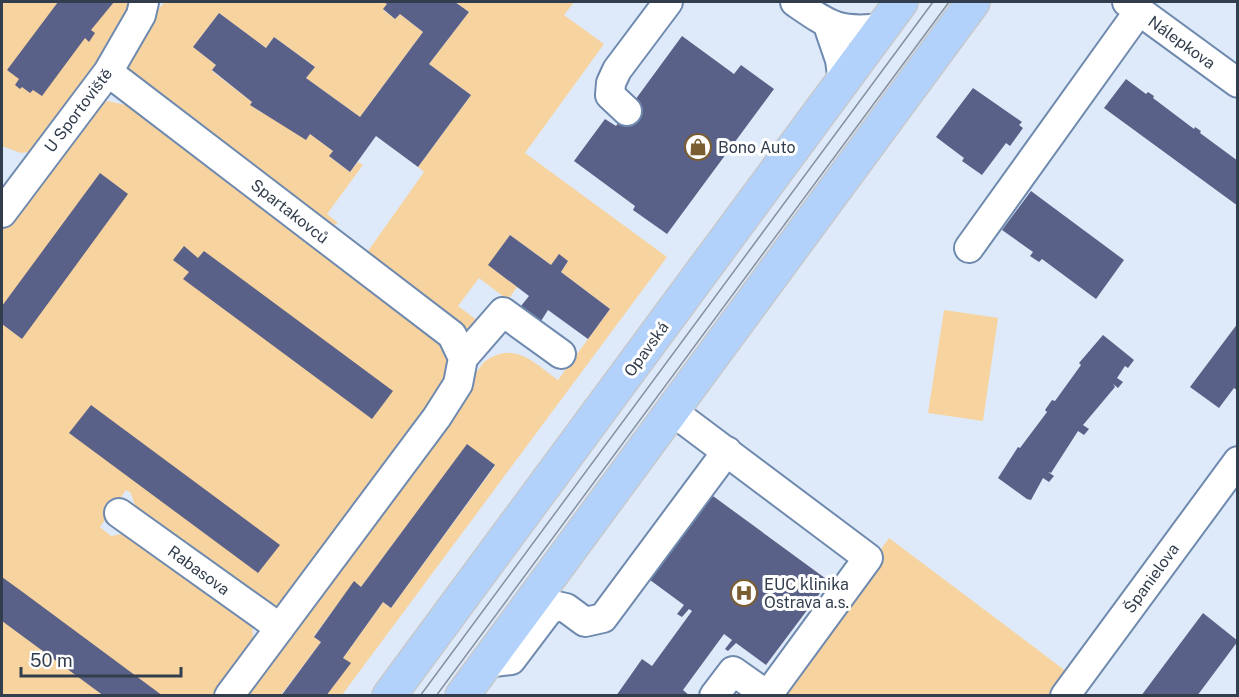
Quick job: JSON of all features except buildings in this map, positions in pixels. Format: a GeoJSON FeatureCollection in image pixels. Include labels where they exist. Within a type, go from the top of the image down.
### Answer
{"type":"FeatureCollection","features":[{"type":"Feature","properties":{"kind":"main road","name":"Opavská"},"geometry":{"type":"LineString","coordinates":[[389,696],[902,2]]}},
{"type":"Feature","properties":{"kind":"main road"},"geometry":{"type":"LineString","coordinates":[[462,696],[974,2]]}},
{"type":"Feature","properties":{"kind":"street","name":"U Sportoviště"},"geometry":{"type":"LineString","coordinates":[[2,213],[108,72],[141,15],[144,2]]}},
{"type":"Feature","properties":{"kind":"street"},"geometry":{"type":"LineString","coordinates":[[627,111],[610,95],[612,79],[668,2]]}},
{"type":"Feature","properties":{"kind":"street"},"geometry":{"type":"LineString","coordinates":[[795,2],[828,25],[849,30],[882,28]]}},
{"type":"Feature","properties":{"kind":"street"},"geometry":{"type":"LineString","coordinates":[[969,248],[1133,6]]}},
{"type":"Feature","properties":{"kind":"street","name":"Nálepkova"},"geometry":{"type":"LineString","coordinates":[[1133,6],[1238,83]]}},
{"type":"Feature","properties":{"kind":"street"},"geometry":{"type":"LineString","coordinates":[[828,25],[840,60],[843,82]]}},
{"type":"Feature","properties":{"kind":"street","name":"Spartakovců"},"geometry":{"type":"LineString","coordinates":[[108,72],[452,335],[463,358]]}},
{"type":"Feature","properties":{"kind":"street"},"geometry":{"type":"LineString","coordinates":[[229,696],[437,417],[458,384],[463,358],[484,337],[503,312],[561,354]]}},
{"type":"Feature","properties":{"kind":"street"},"geometry":{"type":"LineString","coordinates":[[672,411],[868,558],[767,695],[733,670],[714,696]]}},
{"type":"Feature","properties":{"kind":"street"},"geometry":{"type":"LineString","coordinates":[[485,663],[511,660],[548,611],[557,606],[566,609],[585,622],[603,618],[728,452]]}},
{"type":"Feature","properties":{"kind":"street","name":"Španielova"},"geometry":{"type":"LineString","coordinates":[[1065,696],[1238,461]]}},
{"type":"Feature","properties":{"kind":"street","name":"Rabasova"},"geometry":{"type":"LineString","coordinates":[[119,513],[280,628]]}},
{"type":"Feature","properties":{"kind":"shaded area"},"geometry":{"type":"Polygon","coordinates":[[[2,2],[151,2],[117,36],[28,152],[21,153],[2,146],[2,2]]]}},
{"type":"Feature","properties":{"kind":"shaded area"},"geometry":{"type":"Polygon","coordinates":[[[165,2],[383,2],[387,4],[383,10],[395,19],[400,14],[423,32],[360,117],[306,78],[314,66],[274,37],[266,48],[219,13],[193,47],[216,65],[212,71],[252,102],[251,105],[262,113],[264,111],[306,139],[310,134],[333,151],[330,157],[350,172],[358,162],[363,165],[327,214],[338,223],[332,226],[137,91],[123,63],[131,39],[165,2]]]}},
{"type":"Feature","properties":{"kind":"shaded area"},"geometry":{"type":"Polygon","coordinates":[[[455,2],[574,2],[564,15],[604,44],[525,153],[667,257],[342,695],[326,695],[350,663],[343,658],[383,602],[391,608],[495,466],[467,445],[361,587],[354,582],[314,636],[321,642],[281,695],[239,696],[484,362],[505,353],[514,353],[532,361],[558,380],[610,309],[561,272],[568,261],[559,255],[551,265],[510,235],[489,265],[517,287],[508,300],[479,278],[458,306],[482,324],[475,332],[464,333],[368,251],[424,172],[418,167],[471,95],[429,64],[469,12],[455,2]]]}},
{"type":"Feature","properties":{"kind":"shaded area"},"geometry":{"type":"Polygon","coordinates":[[[108,101],[130,106],[449,348],[449,381],[280,605],[270,606],[138,516],[131,493],[126,490],[100,527],[111,536],[132,532],[249,620],[253,630],[250,650],[218,695],[2,696],[2,218],[96,103],[108,101]]]}},
{"type":"Feature","properties":{"kind":"shaded area"},"geometry":{"type":"Polygon","coordinates":[[[944,310],[998,318],[983,421],[928,413],[944,310]]]}},
{"type":"Feature","properties":{"kind":"shaded area"},"geometry":{"type":"Polygon","coordinates":[[[889,538],[1071,675],[1058,695],[776,696],[889,538]]]}},
{"type":"Feature","properties":{"kind":"tram line"},"geometry":{"type":"LineString","coordinates":[[420,696],[933,2]]}},
{"type":"Feature","properties":{"kind":"tram line"},"geometry":{"type":"LineString","coordinates":[[436,696],[949,2]]}},
{"type":"Feature","properties":{"kind":"place","name":"Bono Auto"},"geometry":{"type":"Point","coordinates":[698,147]}},
{"type":"Feature","properties":{"kind":"place","name":"EUC klinika Ostrava a.s."},"geometry":{"type":"Point","coordinates":[744,593]}}]}
